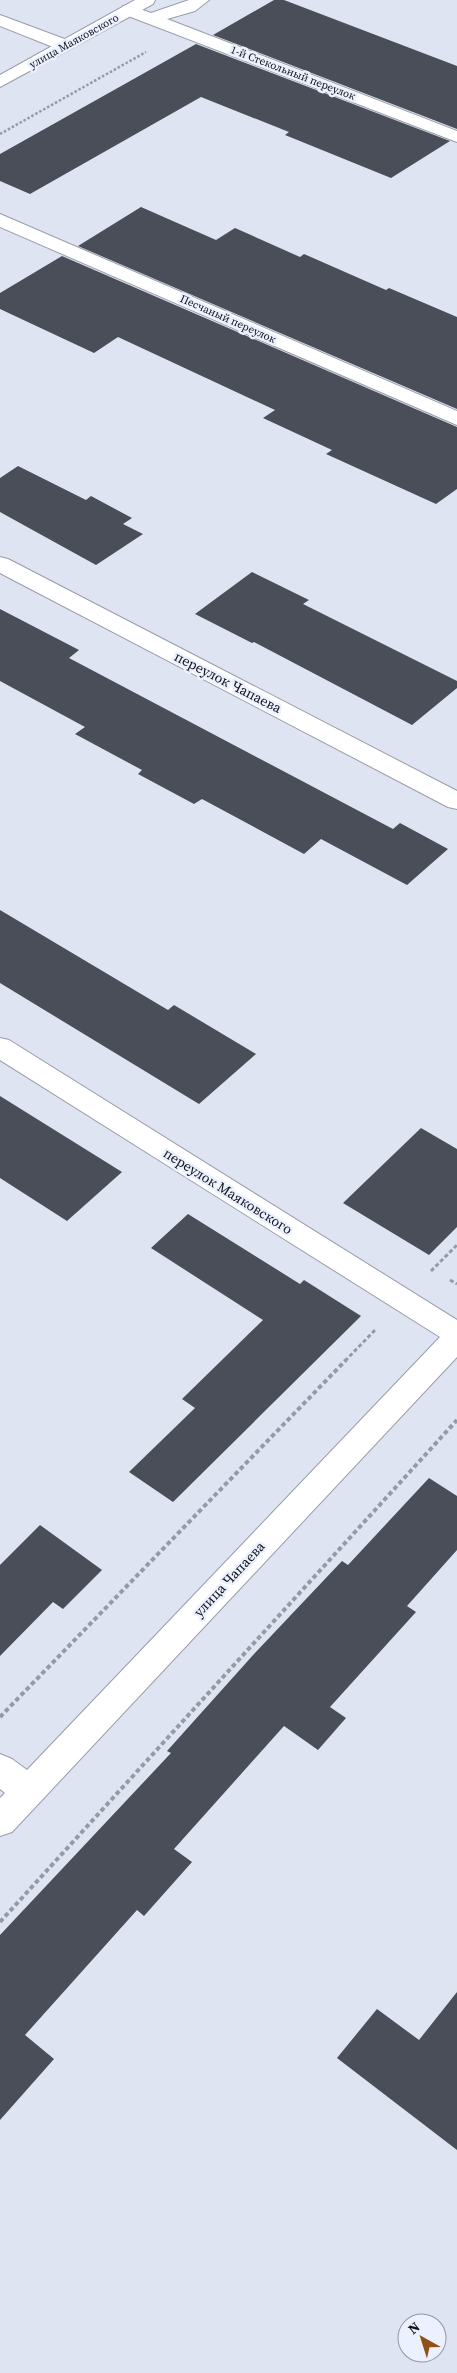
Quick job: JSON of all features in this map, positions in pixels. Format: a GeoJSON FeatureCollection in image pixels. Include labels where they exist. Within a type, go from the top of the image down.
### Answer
{"type":"FeatureCollection","features":[{"type":"Feature","properties":{"kind":"street","name":"улица Маяковского"},"geometry":{"type":"LineString","coordinates":[[0,82],[147,0]]}},
{"type":"Feature","properties":{"kind":"street"},"geometry":{"type":"LineString","coordinates":[[151,18],[189,7],[200,0]]}},
{"type":"Feature","properties":{"kind":"street","name":"1-й Стекольный переулок"},"geometry":{"type":"LineString","coordinates":[[129,10],[457,138]]}},
{"type":"Feature","properties":{"kind":"street"},"geometry":{"type":"LineString","coordinates":[[0,20],[64,45]]}},
{"type":"Feature","properties":{"kind":"street","name":"Песчаный переулок"},"geometry":{"type":"LineString","coordinates":[[0,220],[457,419]]}},
{"type":"Feature","properties":{"kind":"street","name":"переулок Чапаева"},"geometry":{"type":"LineString","coordinates":[[0,564],[457,801]]}},
{"type":"Feature","properties":{"kind":"street","name":"переулок Маяковского"},"geometry":{"type":"LineString","coordinates":[[0,1047],[457,1336]]}},
{"type":"Feature","properties":{"kind":"street","name":"улица Чапаева"},"geometry":{"type":"LineString","coordinates":[[0,1821],[457,1336]]}},
{"type":"Feature","properties":{"kind":"street"},"geometry":{"type":"LineString","coordinates":[[0,1769],[28,1791]]}},
{"type":"Feature","properties":{"kind":"path"},"geometry":{"type":"LineString","coordinates":[[0,134],[184,31]]}},
{"type":"Feature","properties":{"kind":"path"},"geometry":{"type":"LineString","coordinates":[[0,1717],[457,1245]]}},
{"type":"Feature","properties":{"kind":"path"},"geometry":{"type":"LineString","coordinates":[[0,1922],[457,1420]]}},
{"type":"Feature","properties":{"kind":"building"},"geometry":{"type":"Polygon","coordinates":[[[274,0],[284,0],[457,66],[457,129],[213,35],[274,0]]]}},
{"type":"Feature","properties":{"kind":"building"},"geometry":{"type":"Polygon","coordinates":[[[196,44],[450,141],[391,178],[285,135],[289,132],[201,97],[30,194],[0,181],[0,154],[196,44]]]}},
{"type":"Feature","properties":{"kind":"building"},"geometry":{"type":"Polygon","coordinates":[[[141,207],[216,240],[235,228],[300,257],[304,254],[386,290],[389,288],[457,317],[457,409],[78,246],[141,207]]]}},
{"type":"Feature","properties":{"kind":"building"},"geometry":{"type":"Polygon","coordinates":[[[62,256],[457,427],[457,489],[436,504],[326,454],[332,450],[263,418],[275,410],[118,337],[94,353],[0,309],[0,293],[62,256]]]}},
{"type":"Feature","properties":{"kind":"building"},"geometry":{"type":"Polygon","coordinates":[[[18,466],[86,500],[91,496],[132,518],[123,524],[143,534],[96,565],[0,512],[0,478],[18,466]]]}},
{"type":"Feature","properties":{"kind":"building"},"geometry":{"type":"Polygon","coordinates":[[[252,572],[309,600],[303,604],[457,681],[457,688],[412,725],[254,642],[252,643],[195,614],[252,572]]]}},
{"type":"Feature","properties":{"kind":"building"},"geometry":{"type":"Polygon","coordinates":[[[0,609],[79,650],[69,658],[393,829],[400,823],[448,849],[407,885],[321,839],[304,854],[202,799],[194,804],[138,774],[142,770],[75,734],[85,727],[0,681],[0,609]]]}},
{"type":"Feature","properties":{"kind":"building"},"geometry":{"type":"Polygon","coordinates":[[[0,910],[168,1010],[174,1005],[256,1054],[199,1104],[0,983],[0,910]]]}},
{"type":"Feature","properties":{"kind":"building"},"geometry":{"type":"Polygon","coordinates":[[[0,1096],[122,1172],[67,1221],[0,1178],[0,1096]]]}},
{"type":"Feature","properties":{"kind":"building"},"geometry":{"type":"Polygon","coordinates":[[[421,1128],[457,1149],[457,1227],[429,1255],[343,1203],[421,1128]]]}},
{"type":"Feature","properties":{"kind":"building"},"geometry":{"type":"Polygon","coordinates":[[[188,1214],[300,1284],[304,1280],[361,1316],[173,1502],[129,1472],[195,1408],[182,1399],[263,1320],[151,1248],[188,1214]]]}},
{"type":"Feature","properties":{"kind":"building"},"geometry":{"type":"Polygon","coordinates":[[[429,1478],[457,1496],[457,1550],[407,1606],[416,1612],[330,1707],[346,1718],[318,1750],[284,1726],[174,1849],[192,1862],[144,1916],[137,1910],[25,2035],[54,2059],[0,2120],[0,1935],[171,1753],[167,1751],[254,1654],[342,1561],[348,1565],[429,1478]]]}},
{"type":"Feature","properties":{"kind":"building"},"geometry":{"type":"Polygon","coordinates":[[[40,1525],[102,1570],[63,1609],[53,1602],[0,1656],[0,1565],[40,1525]]]}},
{"type":"Feature","properties":{"kind":"building"},"geometry":{"type":"Polygon","coordinates":[[[457,1992],[457,2150],[337,2058],[377,2009],[419,2040],[457,1992]]]}}]}
